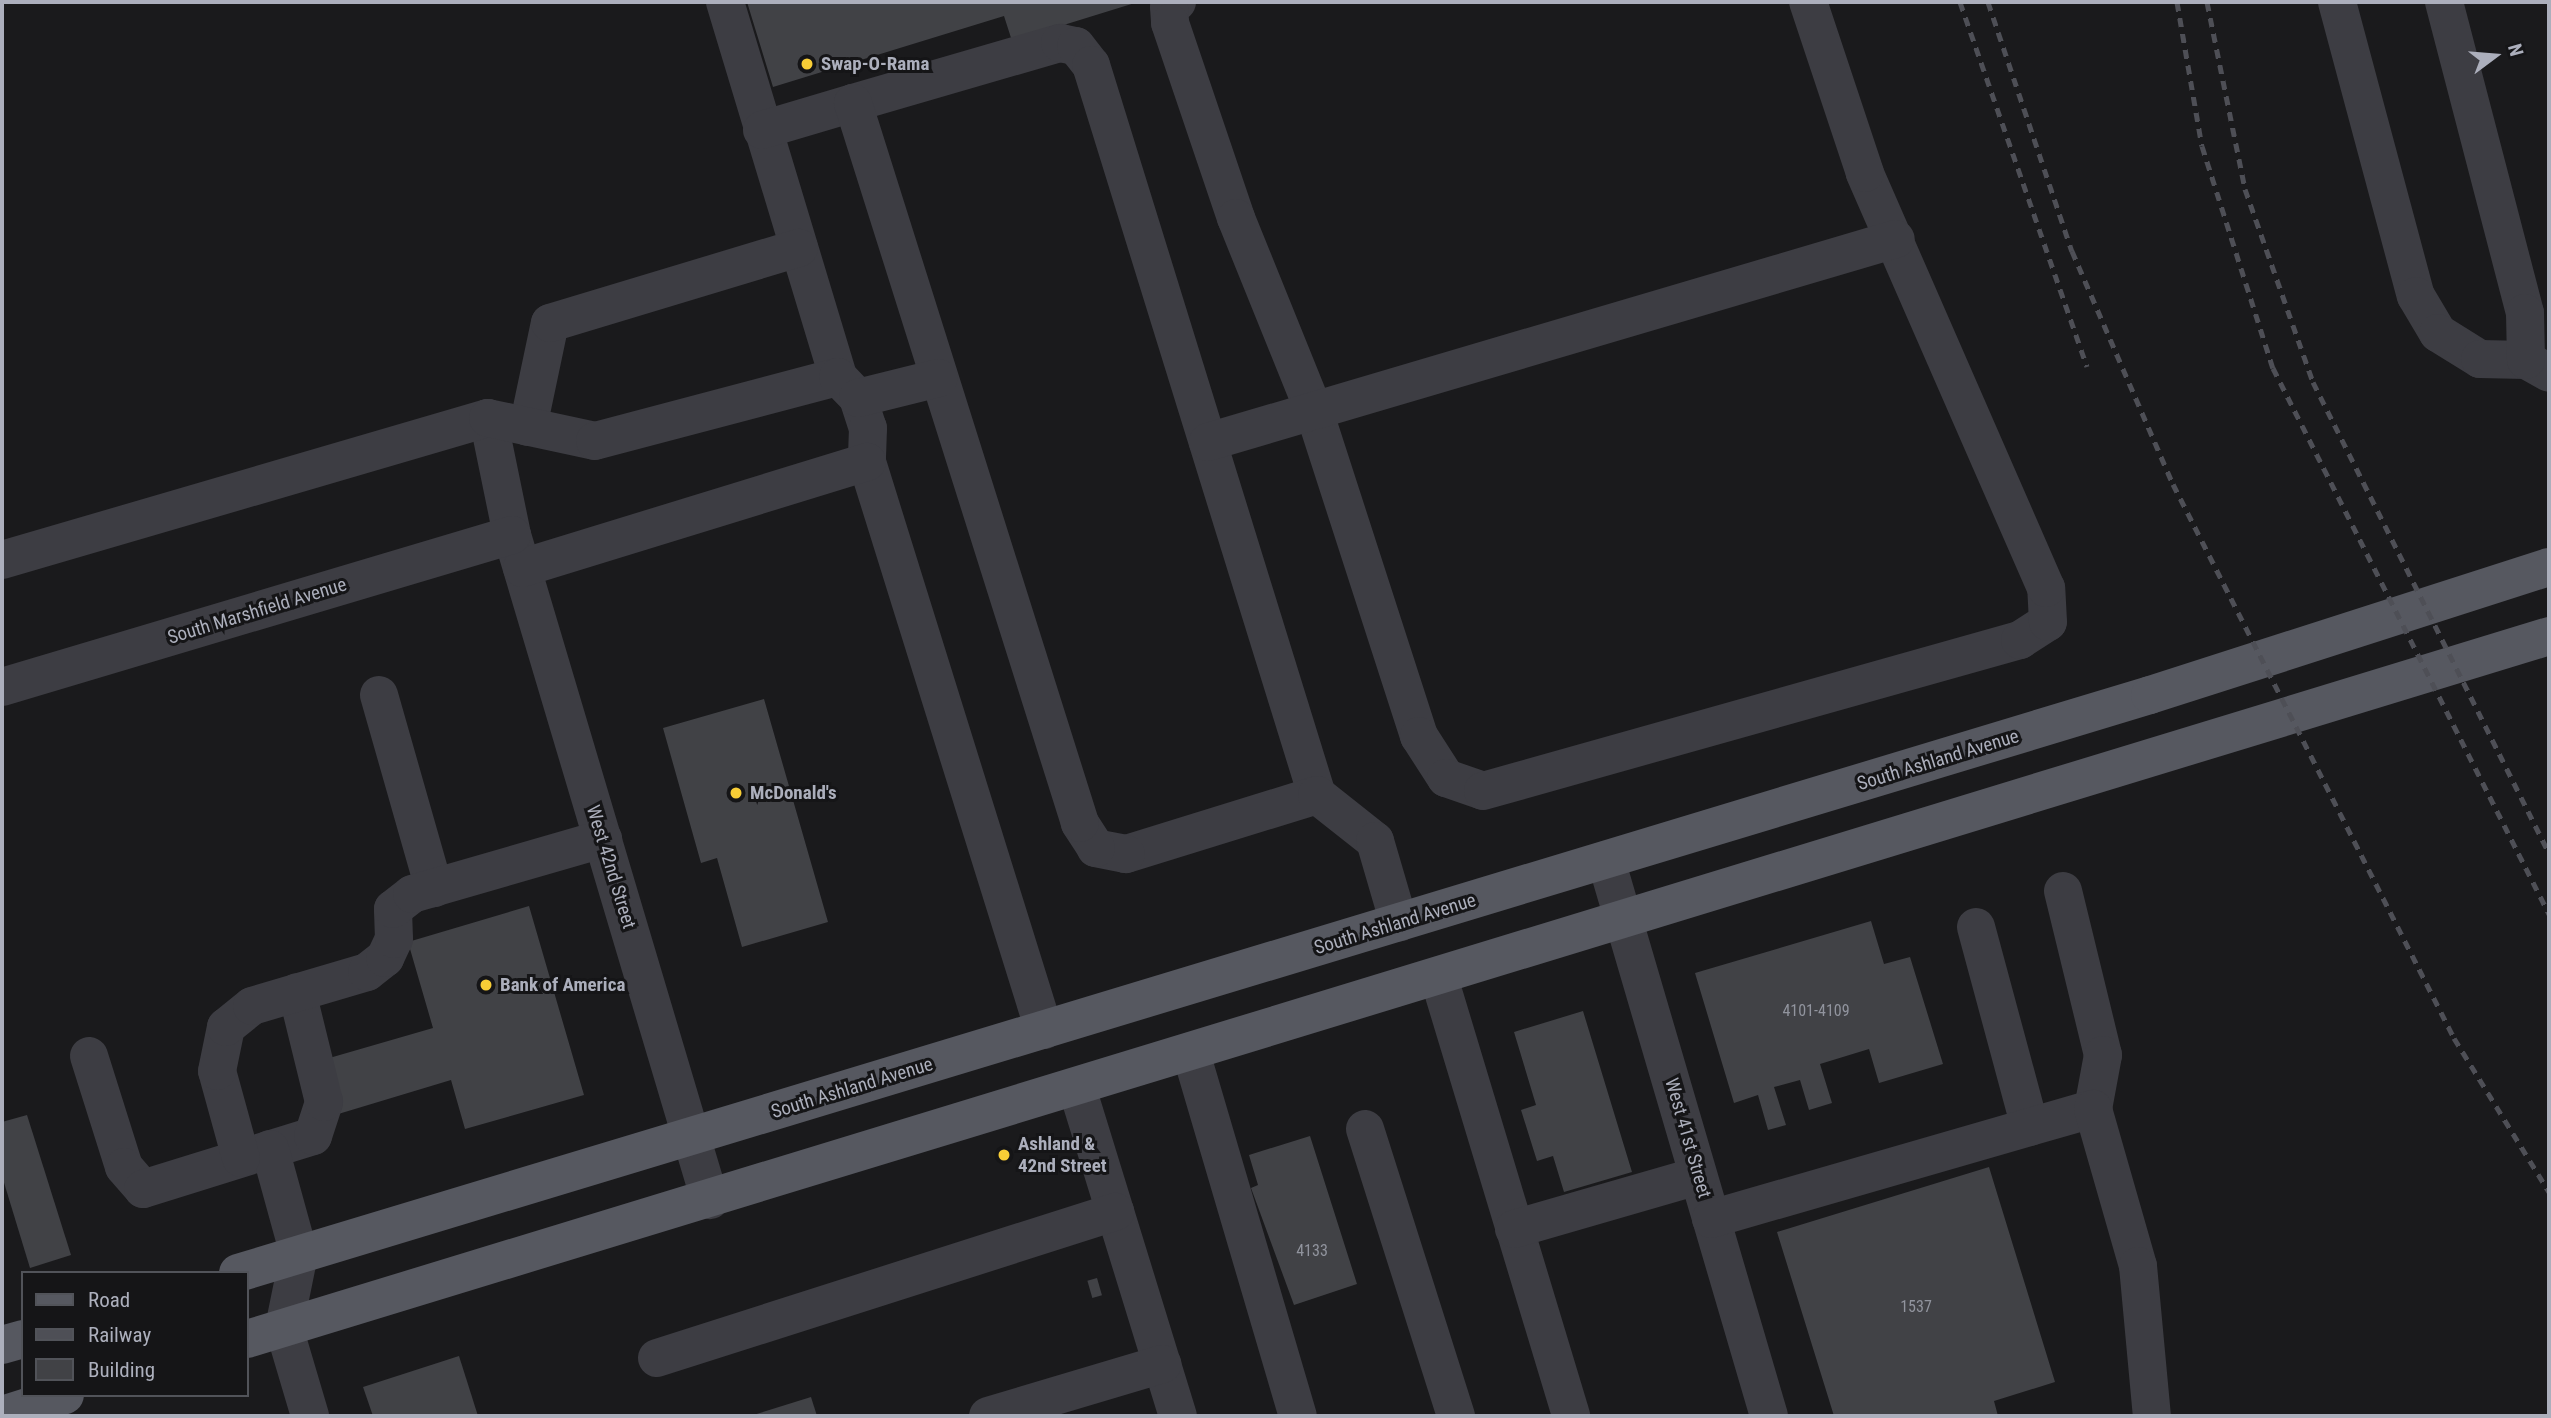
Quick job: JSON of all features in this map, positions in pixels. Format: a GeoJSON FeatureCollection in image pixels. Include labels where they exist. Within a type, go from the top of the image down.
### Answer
{"type":"FeatureCollection","features":[{"type":"Feature","properties":{"kind":"main road","name":"South Ashland Avenue"},"geometry":{"type":"LineString","coordinates":[[244,1271],[1606,860],[2549,566]]}},
{"type":"Feature","properties":{"kind":"main road"},"geometry":{"type":"LineString","coordinates":[[248,1339],[1624,922],[2549,636]]}},
{"type":"Feature","properties":{"kind":"main road"},"geometry":{"type":"LineString","coordinates":[[2,1345],[21,1340]]}},
{"type":"Feature","properties":{"kind":"main road"},"geometry":{"type":"LineString","coordinates":[[2,1415],[59,1397]]}},
{"type":"Feature","properties":{"kind":"street"},"geometry":{"type":"LineString","coordinates":[[724,2],[799,248],[848,387],[868,428],[867,462],[1044,1030]]}},
{"type":"Feature","properties":{"kind":"street"},"geometry":{"type":"LineString","coordinates":[[1177,2],[1169,7],[1170,23],[1237,218],[1314,411],[1419,736],[1446,778],[1483,791],[2020,640],[2048,622],[2046,588],[1866,173],[1808,2]]}},
{"type":"Feature","properties":{"kind":"street"},"geometry":{"type":"LineString","coordinates":[[2337,2],[2416,296],[2438,333],[2480,359],[2538,366],[2444,2]]}},
{"type":"Feature","properties":{"kind":"street"},"geometry":{"type":"LineString","coordinates":[[762,130],[1060,43],[1076,46],[1091,65],[1317,795],[1376,841],[1399,923]]}},
{"type":"Feature","properties":{"kind":"street"},"geometry":{"type":"LineString","coordinates":[[853,103],[1080,823],[1096,848],[1126,854],[1317,795]]}},
{"type":"Feature","properties":{"kind":"street"},"geometry":{"type":"LineString","coordinates":[[1208,442],[1896,239]]}},
{"type":"Feature","properties":{"kind":"street"},"geometry":{"type":"LineString","coordinates":[[528,427],[550,323],[799,248]]}},
{"type":"Feature","properties":{"kind":"street"},"geometry":{"type":"LineString","coordinates":[[2,560],[488,418],[595,441],[848,387],[939,379]]}},
{"type":"Feature","properties":{"kind":"street","name":"West 42nd Street"},"geometry":{"type":"LineString","coordinates":[[488,418],[517,551],[710,1200]]}},
{"type":"Feature","properties":{"kind":"street","name":"South Marshfield Avenue"},"geometry":{"type":"LineString","coordinates":[[2,687],[867,462]]}},
{"type":"Feature","properties":{"kind":"street"},"geometry":{"type":"LineString","coordinates":[[379,695],[435,888]]}},
{"type":"Feature","properties":{"kind":"street"},"geometry":{"type":"LineString","coordinates":[[310,1416],[284,1328],[299,1254],[217,1071],[219,1044],[226,1027],[252,1006],[376,965],[394,939],[393,909],[435,888],[603,839]]}},
{"type":"Feature","properties":{"kind":"street","name":"West 41st Street"},"geometry":{"type":"LineString","coordinates":[[1606,860],[1769,1416]]}},
{"type":"Feature","properties":{"kind":"street"},"geometry":{"type":"LineString","coordinates":[[2063,891],[2103,1055],[2093,1109],[2138,1266],[2152,1416]]}},
{"type":"Feature","properties":{"kind":"street"},"geometry":{"type":"LineString","coordinates":[[1976,927],[2030,1127]]}},
{"type":"Feature","properties":{"kind":"street"},"geometry":{"type":"LineString","coordinates":[[1439,978],[1571,1416]]}},
{"type":"Feature","properties":{"kind":"street"},"geometry":{"type":"LineString","coordinates":[[89,1056],[124,1167],[143,1189],[313,1136],[322,1122],[324,1102],[297,992]]}},
{"type":"Feature","properties":{"kind":"street"},"geometry":{"type":"LineString","coordinates":[[1191,1053],[1298,1416]]}},
{"type":"Feature","properties":{"kind":"street"},"geometry":{"type":"LineString","coordinates":[[1077,1088],[1178,1416]]}},
{"type":"Feature","properties":{"kind":"street"},"geometry":{"type":"LineString","coordinates":[[1711,1219],[2093,1109]]}},
{"type":"Feature","properties":{"kind":"street"},"geometry":{"type":"LineString","coordinates":[[1365,1129],[1456,1416]]}},
{"type":"Feature","properties":{"kind":"street"},"geometry":{"type":"LineString","coordinates":[[1514,1229],[1699,1176]]}},
{"type":"Feature","properties":{"kind":"street"},"geometry":{"type":"LineString","coordinates":[[657,1358],[1115,1212]]}},
{"type":"Feature","properties":{"kind":"street"},"geometry":{"type":"LineString","coordinates":[[988,1416],[1162,1364]]}},
{"type":"Feature","properties":{"kind":"building","name":"Swap-O-Rama"},"geometry":{"type":"Polygon","coordinates":[[[747,2],[1138,2],[1012,41],[1004,16],[773,87],[747,2]]]}},
{"type":"Feature","properties":{"kind":"building","name":"McDonald's"},"geometry":{"type":"Polygon","coordinates":[[[764,699],[828,922],[742,947],[717,858],[701,863],[663,728],[764,699]]]}},
{"type":"Feature","properties":{"kind":"building","name":"Bank of America"},"geometry":{"type":"Polygon","coordinates":[[[529,906],[584,1095],[465,1129],[451,1080],[335,1115],[319,1061],[433,1028],[408,942],[529,906]]]}},
{"type":"Feature","properties":{"kind":"building"},"geometry":{"type":"Polygon","coordinates":[[[1871,921],[1884,964],[1910,957],[1943,1064],[1879,1083],[1869,1049],[1820,1064],[1832,1103],[1809,1110],[1800,1080],[1774,1087],[1786,1125],[1768,1130],[1758,1095],[1734,1103],[1695,973],[1871,921]]]}},
{"type":"Feature","properties":{"kind":"building"},"geometry":{"type":"Polygon","coordinates":[[[1583,1011],[1632,1172],[1564,1192],[1553,1156],[1537,1161],[1521,1110],[1536,1105],[1514,1032],[1583,1011]]]}},
{"type":"Feature","properties":{"kind":"building"},"geometry":{"type":"Polygon","coordinates":[[[27,1115],[71,1255],[30,1268],[2,1176],[2,1122],[27,1115]]]}},
{"type":"Feature","properties":{"kind":"building"},"geometry":{"type":"Polygon","coordinates":[[[1310,1136],[1357,1284],[1294,1305],[1251,1188],[1258,1185],[1249,1155],[1310,1136]]]}},
{"type":"Feature","properties":{"kind":"building"},"geometry":{"type":"Polygon","coordinates":[[[1989,1167],[2055,1382],[1994,1401],[1998,1416],[1834,1416],[1777,1232],[1989,1167]]]}},
{"type":"Feature","properties":{"kind":"building"},"geometry":{"type":"Polygon","coordinates":[[[1097,1278],[1102,1295],[1092,1298],[1087,1281],[1097,1278]]]}},
{"type":"Feature","properties":{"kind":"building"},"geometry":{"type":"Polygon","coordinates":[[[459,1356],[478,1416],[373,1416],[363,1387],[459,1356]]]}},
{"type":"Feature","properties":{"kind":"building"},"geometry":{"type":"Polygon","coordinates":[[[811,1397],[817,1416],[750,1416],[811,1397]]]}},
{"type":"Feature","properties":{"kind":"railway"},"geometry":{"type":"LineString","coordinates":[[1960,2],[2087,367]]}},
{"type":"Feature","properties":{"kind":"railway"},"geometry":{"type":"LineString","coordinates":[[1988,2],[2072,251],[2173,484],[2454,1038],[2549,1192]]}},
{"type":"Feature","properties":{"kind":"railway"},"geometry":{"type":"LineString","coordinates":[[2177,2],[2202,146],[2273,368],[2549,914]]}},
{"type":"Feature","properties":{"kind":"railway"},"geometry":{"type":"LineString","coordinates":[[2207,2],[2245,189],[2313,382],[2549,853]]}},
{"type":"Feature","properties":{"kind":"place","name":"Swap-O-Rama"},"geometry":{"type":"Point","coordinates":[807,64]}},
{"type":"Feature","properties":{"kind":"place","name":"McDonald's"},"geometry":{"type":"Point","coordinates":[736,793]}},
{"type":"Feature","properties":{"kind":"place","name":"Bank of America"},"geometry":{"type":"Point","coordinates":[486,985]}},
{"type":"Feature","properties":{"kind":"place","name":"Ashland & 42nd Street"},"geometry":{"type":"Point","coordinates":[1004,1155]}}]}
